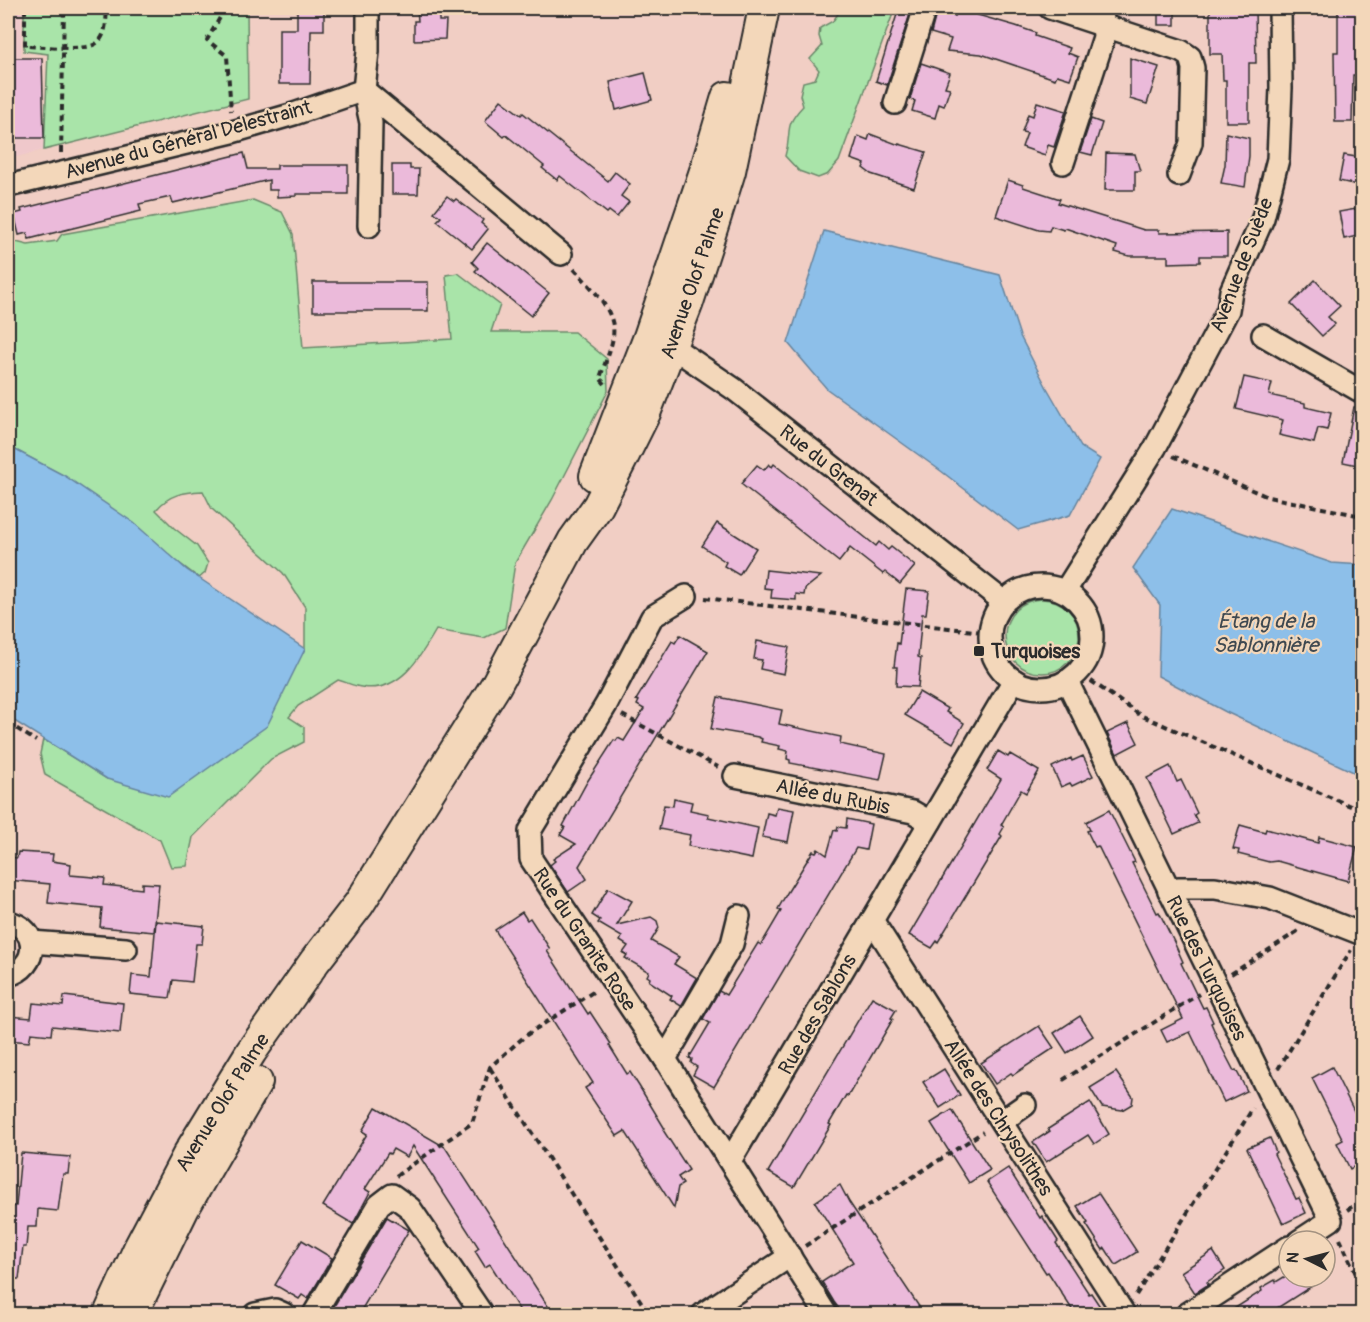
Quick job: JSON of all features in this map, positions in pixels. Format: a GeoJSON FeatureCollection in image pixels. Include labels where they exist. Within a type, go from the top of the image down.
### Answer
{"type":"FeatureCollection","features":[{"type":"Feature","properties":{"kind":"main road","name":"Avenue Olof Palme"},"geometry":{"type":"LineString","coordinates":[[109,1314],[139,1248],[189,1153],[251,1052],[315,961],[359,904],[496,685],[573,541],[598,506],[645,413],[660,342],[706,168],[753,8]]}},
{"type":"Feature","properties":{"kind":"main road","name":"Avenue Olof Palme"},"geometry":{"type":"LineString","coordinates":[[573,541],[605,447],[627,395],[688,302],[730,171],[764,8]]}},
{"type":"Feature","properties":{"kind":"main road","name":"Avenue Olof Palme"},"geometry":{"type":"LineString","coordinates":[[132,1314],[184,1208],[227,1131],[330,963],[359,904]]}},
{"type":"Feature","properties":{"kind":"street"},"geometry":{"type":"LineString","coordinates":[[368,8],[368,51],[364,90],[371,123],[369,226]]}},
{"type":"Feature","properties":{"kind":"street"},"geometry":{"type":"LineString","coordinates":[[895,103],[925,8]]}},
{"type":"Feature","properties":{"kind":"street"},"geometry":{"type":"LineString","coordinates":[[1050,8],[1102,16],[1190,57],[1193,68],[1191,143],[1179,175]]}},
{"type":"Feature","properties":{"kind":"street","name":"Avenue de Suède"},"geometry":{"type":"LineString","coordinates":[[1065,591],[1155,448],[1228,310],[1231,291],[1263,218],[1278,159],[1281,88],[1280,8]]}},
{"type":"Feature","properties":{"kind":"street"},"geometry":{"type":"LineString","coordinates":[[1063,163],[1104,37],[1102,16]]}},
{"type":"Feature","properties":{"kind":"street"},"geometry":{"type":"LineString","coordinates":[[364,90],[561,254]]}},
{"type":"Feature","properties":{"kind":"street","name":"Avenue du Général Delestraint"},"geometry":{"type":"LineString","coordinates":[[8,186],[232,132],[364,90]]}},
{"type":"Feature","properties":{"kind":"street"},"geometry":{"type":"LineString","coordinates":[[1263,335],[1362,392]]}},
{"type":"Feature","properties":{"kind":"street","name":"Rue du Grenat"},"geometry":{"type":"LineString","coordinates":[[660,342],[734,389],[1004,602]]}},
{"type":"Feature","properties":{"kind":"street"},"geometry":{"type":"LineString","coordinates":[[1033,586],[1049,586],[1065,591],[1077,600],[1087,613],[1092,628],[1092,644],[1087,659],[1072,677],[1054,686],[1040,688],[1027,686],[1014,680],[996,660],[991,647],[990,633],[994,616],[1004,602],[1017,592],[1033,586]]}},
{"type":"Feature","properties":{"kind":"street","name":"Rue du Granite Rose"},"geometry":{"type":"LineString","coordinates":[[686,596],[652,617],[606,705],[530,831],[531,859],[665,1059],[730,1161]]}},
{"type":"Feature","properties":{"kind":"street","name":"Rue des Turquoises"},"geometry":{"type":"LineString","coordinates":[[1072,677],[1169,891],[1330,1220]]}},
{"type":"Feature","properties":{"kind":"street","name":"Rue des Sablons"},"geometry":{"type":"LineString","coordinates":[[730,1161],[1014,680]]}},
{"type":"Feature","properties":{"kind":"street","name":"Allée du Rubis"},"geometry":{"type":"LineString","coordinates":[[735,776],[913,813],[930,822]]}},
{"type":"Feature","properties":{"kind":"street"},"geometry":{"type":"LineString","coordinates":[[1169,891],[1178,888],[1215,888],[1270,898],[1362,933]]}},
{"type":"Feature","properties":{"kind":"street"},"geometry":{"type":"LineString","coordinates":[[665,1059],[732,944],[739,916]]}},
{"type":"Feature","properties":{"kind":"street","name":"Allée des Chrysolithes"},"geometry":{"type":"LineString","coordinates":[[872,920],[1124,1314]]}},
{"type":"Feature","properties":{"kind":"street"},"geometry":{"type":"LineString","coordinates":[[8,922],[22,928],[31,942],[32,951],[24,967],[8,975]]}},
{"type":"Feature","properties":{"kind":"street"},"geometry":{"type":"LineString","coordinates":[[31,942],[126,949]]}},
{"type":"Feature","properties":{"kind":"street"},"geometry":{"type":"LineString","coordinates":[[1002,1121],[1026,1105]]}},
{"type":"Feature","properties":{"kind":"street"},"geometry":{"type":"LineString","coordinates":[[730,1161],[826,1314]]}},
{"type":"Feature","properties":{"kind":"street"},"geometry":{"type":"LineString","coordinates":[[314,1314],[379,1205],[392,1195],[410,1208],[482,1314]]}},
{"type":"Feature","properties":{"kind":"street"},"geometry":{"type":"LineString","coordinates":[[1317,1229],[1330,1220]]}},
{"type":"Feature","properties":{"kind":"street"},"geometry":{"type":"LineString","coordinates":[[1187,1314],[1277,1255]]}},
{"type":"Feature","properties":{"kind":"street"},"geometry":{"type":"LineString","coordinates":[[703,1314],[790,1256]]}},
{"type":"Feature","properties":{"kind":"street"},"geometry":{"type":"LineString","coordinates":[[255,1314],[275,1310],[284,1314]]}},
{"type":"Feature","properties":{"kind":"path"},"geometry":{"type":"LineString","coordinates":[[25,8],[25,46],[90,47],[96,44],[104,30],[107,8]]}},
{"type":"Feature","properties":{"kind":"path"},"geometry":{"type":"LineString","coordinates":[[61,172],[63,8]]}},
{"type":"Feature","properties":{"kind":"path"},"geometry":{"type":"LineString","coordinates":[[224,8],[207,40],[228,56],[232,132]]}},
{"type":"Feature","properties":{"kind":"path"},"geometry":{"type":"LineString","coordinates":[[561,254],[603,303],[612,320],[613,336],[600,378],[606,386],[627,395]]}},
{"type":"Feature","properties":{"kind":"path"},"geometry":{"type":"LineString","coordinates":[[1155,448],[1268,497],[1362,516]]}},
{"type":"Feature","properties":{"kind":"path"},"geometry":{"type":"LineString","coordinates":[[686,596],[990,633]]}},
{"type":"Feature","properties":{"kind":"path"},"geometry":{"type":"LineString","coordinates":[[1072,677],[1140,715],[1362,810]]}},
{"type":"Feature","properties":{"kind":"path"},"geometry":{"type":"LineString","coordinates":[[606,705],[735,776]]}},
{"type":"Feature","properties":{"kind":"path"},"geometry":{"type":"LineString","coordinates":[[8,723],[36,741]]}},
{"type":"Feature","properties":{"kind":"path"},"geometry":{"type":"LineString","coordinates":[[1124,1314],[1362,933]]}},
{"type":"Feature","properties":{"kind":"path"},"geometry":{"type":"LineString","coordinates":[[392,1195],[391,1178],[472,1123],[490,1068],[525,1036],[612,980]]}},
{"type":"Feature","properties":{"kind":"path"},"geometry":{"type":"LineString","coordinates":[[490,1068],[649,1314]]}},
{"type":"Feature","properties":{"kind":"path"},"geometry":{"type":"LineString","coordinates":[[790,1256],[1002,1121]]}},
{"type":"Feature","properties":{"kind":"path"},"geometry":{"type":"LineString","coordinates":[[1330,1220],[1362,1287]]}},
{"type":"Feature","properties":{"kind":"shaded area"},"geometry":{"type":"Polygon","coordinates":[[[8,8],[22,8],[21,58],[42,58],[44,150],[8,159],[8,8]]]}},
{"type":"Feature","properties":{"kind":"green space"},"geometry":{"type":"Polygon","coordinates":[[[24,8],[247,8],[248,99],[44,150],[48,54],[24,51],[24,8]]]}},
{"type":"Feature","properties":{"kind":"green space"},"geometry":{"type":"Polygon","coordinates":[[[842,8],[895,8],[839,161],[828,174],[818,178],[799,171],[785,156],[790,125],[803,106],[800,95],[803,82],[815,79],[819,70],[810,59],[822,46],[819,36],[820,28],[833,21],[842,8]]]}},
{"type":"Feature","properties":{"kind":"green space"},"geometry":{"type":"Polygon","coordinates":[[[253,200],[282,212],[293,234],[303,348],[452,339],[446,275],[458,273],[500,305],[491,332],[574,332],[607,359],[608,391],[552,500],[515,563],[505,628],[484,638],[436,630],[423,652],[407,672],[397,679],[374,688],[338,680],[298,706],[289,717],[304,727],[304,742],[271,759],[193,837],[187,866],[171,867],[160,840],[45,775],[40,754],[43,739],[107,779],[305,649],[305,607],[283,573],[212,509],[203,491],[177,495],[166,500],[156,510],[197,546],[208,563],[205,573],[199,578],[64,476],[8,446],[8,240],[28,245],[57,241],[62,234],[253,200]]]}},
{"type":"Feature","properties":{"kind":"green space"},"geometry":{"type":"Polygon","coordinates":[[[1035,599],[1049,599],[1063,605],[1073,615],[1079,629],[1077,650],[1063,667],[1049,673],[1035,673],[1021,667],[1011,657],[1005,643],[1005,629],[1011,615],[1021,605],[1035,599]]]}},
{"type":"Feature","properties":{"kind":"water"},"geometry":{"type":"Polygon","coordinates":[[[824,231],[1000,275],[1020,336],[1047,388],[1081,447],[1100,459],[1070,515],[1018,530],[827,389],[788,343],[824,231]]]}},
{"type":"Feature","properties":{"kind":"water"},"geometry":{"type":"Polygon","coordinates":[[[8,446],[65,476],[134,523],[187,570],[305,649],[267,726],[168,797],[107,779],[8,717],[8,446]]]}},
{"type":"Feature","properties":{"kind":"water","name":"Étang de la Sablonnière"},"geometry":{"type":"Polygon","coordinates":[[[1172,509],[1332,563],[1362,565],[1362,776],[1226,712],[1158,676],[1160,605],[1133,568],[1172,509]]]}},
{"type":"Feature","properties":{"kind":"building"},"geometry":{"type":"Polygon","coordinates":[[[297,8],[324,8],[324,30],[311,30],[310,84],[279,84],[279,29],[297,29],[297,8]]]}},
{"type":"Feature","properties":{"kind":"building"},"geometry":{"type":"Polygon","coordinates":[[[417,8],[439,8],[439,21],[446,21],[445,39],[414,40],[414,21],[418,21],[417,8]]]}},
{"type":"Feature","properties":{"kind":"building"},"geometry":{"type":"Polygon","coordinates":[[[899,8],[912,8],[887,85],[876,81],[899,8]]]}},
{"type":"Feature","properties":{"kind":"building"},"geometry":{"type":"Polygon","coordinates":[[[1158,8],[1175,8],[1175,25],[1158,25],[1158,8]]]}},
{"type":"Feature","properties":{"kind":"building"},"geometry":{"type":"Polygon","coordinates":[[[1210,8],[1255,8],[1256,63],[1249,63],[1249,122],[1226,122],[1226,80],[1223,80],[1222,54],[1210,54],[1210,8]]]}},
{"type":"Feature","properties":{"kind":"building"},"geometry":{"type":"Polygon","coordinates":[[[1338,8],[1360,8],[1360,13],[1362,13],[1362,34],[1358,34],[1357,75],[1353,75],[1352,122],[1335,122],[1334,52],[1338,52],[1338,8]]]}},
{"type":"Feature","properties":{"kind":"building"},"geometry":{"type":"Polygon","coordinates":[[[957,9],[1016,26],[1036,33],[1035,36],[1070,48],[1068,53],[1078,57],[1070,79],[1057,75],[1055,79],[981,54],[947,51],[951,39],[931,33],[937,10],[955,16],[957,9]]]}},
{"type":"Feature","properties":{"kind":"building"},"geometry":{"type":"Polygon","coordinates":[[[8,58],[42,58],[44,138],[8,138],[8,58]]]}},
{"type":"Feature","properties":{"kind":"building"},"geometry":{"type":"Polygon","coordinates":[[[1130,58],[1159,67],[1147,104],[1130,99],[1130,58]]]}},
{"type":"Feature","properties":{"kind":"building"},"geometry":{"type":"Polygon","coordinates":[[[921,63],[950,73],[945,87],[950,88],[944,106],[939,104],[935,118],[912,111],[915,101],[910,99],[921,63]]]}},
{"type":"Feature","properties":{"kind":"building"},"geometry":{"type":"Polygon","coordinates":[[[645,73],[652,100],[616,110],[610,82],[645,73]]]}},
{"type":"Feature","properties":{"kind":"building"},"geometry":{"type":"Polygon","coordinates":[[[501,100],[521,115],[523,113],[608,181],[615,172],[630,184],[621,196],[629,202],[617,217],[609,211],[607,213],[560,176],[557,180],[542,168],[544,166],[485,121],[501,100]]]}},
{"type":"Feature","properties":{"kind":"building"},"geometry":{"type":"Polygon","coordinates":[[[1037,102],[1066,111],[1054,147],[1048,145],[1045,155],[1022,147],[1027,133],[1022,132],[1028,114],[1033,116],[1037,102]]]}},
{"type":"Feature","properties":{"kind":"building"},"geometry":{"type":"Polygon","coordinates":[[[1091,119],[1102,123],[1092,155],[1080,152],[1091,119]]]}},
{"type":"Feature","properties":{"kind":"building"},"geometry":{"type":"Polygon","coordinates":[[[1226,133],[1249,138],[1245,187],[1221,183],[1225,165],[1226,133]]]}},
{"type":"Feature","properties":{"kind":"building"},"geometry":{"type":"Polygon","coordinates":[[[870,134],[926,152],[914,188],[871,174],[863,168],[865,164],[851,159],[858,136],[868,140],[870,134]]]}},
{"type":"Feature","properties":{"kind":"building"},"geometry":{"type":"Polygon","coordinates":[[[244,153],[248,169],[277,169],[277,165],[348,165],[348,194],[296,194],[296,196],[277,197],[277,190],[269,190],[269,180],[173,203],[171,197],[139,204],[141,211],[29,239],[27,233],[19,235],[14,214],[22,212],[21,209],[244,153]]]}},
{"type":"Feature","properties":{"kind":"building"},"geometry":{"type":"Polygon","coordinates":[[[1106,153],[1135,154],[1140,171],[1135,171],[1135,190],[1105,190],[1106,153]]]}},
{"type":"Feature","properties":{"kind":"building"},"geometry":{"type":"Polygon","coordinates":[[[1344,155],[1362,158],[1362,186],[1339,181],[1344,155]]]}},
{"type":"Feature","properties":{"kind":"building"},"geometry":{"type":"Polygon","coordinates":[[[392,165],[410,165],[410,169],[419,169],[418,194],[392,194],[392,165]]]}},
{"type":"Feature","properties":{"kind":"building"},"geometry":{"type":"Polygon","coordinates":[[[1008,180],[1060,199],[1058,203],[1144,230],[1159,230],[1159,233],[1227,232],[1227,256],[1200,256],[1200,262],[1168,263],[1168,256],[1129,256],[1115,252],[1117,246],[1065,228],[1064,230],[1051,226],[1049,231],[1039,230],[996,216],[1008,180]]]}},
{"type":"Feature","properties":{"kind":"building"},"geometry":{"type":"Polygon","coordinates":[[[447,196],[454,201],[456,199],[483,220],[481,223],[488,229],[472,249],[437,221],[441,217],[434,212],[447,196]]]}},
{"type":"Feature","properties":{"kind":"building"},"geometry":{"type":"Polygon","coordinates":[[[1362,208],[1362,235],[1344,239],[1339,212],[1362,208]]]}},
{"type":"Feature","properties":{"kind":"building"},"geometry":{"type":"Polygon","coordinates":[[[487,243],[549,293],[531,316],[475,271],[478,268],[472,262],[487,243]]]}},
{"type":"Feature","properties":{"kind":"building"},"geometry":{"type":"Polygon","coordinates":[[[1315,280],[1340,306],[1328,317],[1335,324],[1322,336],[1291,304],[1315,280]]]}},
{"type":"Feature","properties":{"kind":"building"},"geometry":{"type":"Polygon","coordinates":[[[313,282],[428,282],[428,311],[313,311],[313,282]]]}},
{"type":"Feature","properties":{"kind":"building"},"geometry":{"type":"Polygon","coordinates":[[[1244,377],[1272,383],[1269,395],[1305,403],[1305,407],[1331,413],[1327,430],[1318,428],[1314,443],[1279,435],[1283,420],[1236,409],[1244,377]]]}},
{"type":"Feature","properties":{"kind":"building"},"geometry":{"type":"Polygon","coordinates":[[[1354,407],[1362,407],[1362,466],[1343,462],[1354,407]]]}},
{"type":"Feature","properties":{"kind":"building"},"geometry":{"type":"Polygon","coordinates":[[[769,464],[772,467],[774,464],[876,546],[879,542],[888,550],[891,547],[915,566],[900,584],[885,572],[883,574],[850,548],[839,562],[741,484],[757,465],[764,470],[769,464]]]}},
{"type":"Feature","properties":{"kind":"building"},"geometry":{"type":"Polygon","coordinates":[[[717,523],[756,548],[739,575],[724,566],[726,562],[702,546],[717,523]]]}},
{"type":"Feature","properties":{"kind":"building"},"geometry":{"type":"Polygon","coordinates":[[[766,570],[821,576],[805,589],[804,595],[796,594],[796,600],[771,598],[772,589],[764,588],[766,570]]]}},
{"type":"Feature","properties":{"kind":"building"},"geometry":{"type":"Polygon","coordinates":[[[906,589],[929,591],[926,614],[922,614],[918,687],[896,686],[897,667],[894,667],[906,589]]]}},
{"type":"Feature","properties":{"kind":"building"},"geometry":{"type":"Polygon","coordinates":[[[680,635],[708,651],[579,866],[587,879],[568,892],[550,865],[555,861],[553,859],[576,844],[560,835],[565,827],[563,826],[587,782],[614,740],[618,738],[624,741],[644,709],[637,705],[639,701],[636,700],[672,641],[675,643],[680,635]]]}},
{"type":"Feature","properties":{"kind":"building"},"geometry":{"type":"Polygon","coordinates":[[[757,641],[789,647],[784,674],[760,669],[762,660],[754,659],[757,641]]]}},
{"type":"Feature","properties":{"kind":"building"},"geometry":{"type":"Polygon","coordinates":[[[919,692],[948,709],[946,712],[964,723],[953,743],[905,715],[919,692]]]}},
{"type":"Feature","properties":{"kind":"building"},"geometry":{"type":"Polygon","coordinates":[[[718,697],[782,710],[779,724],[841,737],[840,744],[886,754],[880,780],[790,763],[787,759],[788,751],[779,749],[780,746],[761,742],[762,739],[758,737],[711,729],[718,697]]]}},
{"type":"Feature","properties":{"kind":"building"},"geometry":{"type":"Polygon","coordinates":[[[1128,723],[1138,743],[1117,754],[1107,733],[1128,723]]]}},
{"type":"Feature","properties":{"kind":"building"},"geometry":{"type":"Polygon","coordinates":[[[998,751],[1008,757],[1010,754],[1039,771],[1026,793],[1021,790],[1001,825],[1004,827],[1000,834],[1002,836],[938,942],[932,948],[909,935],[1001,779],[987,770],[998,751]]]}},
{"type":"Feature","properties":{"kind":"building"},"geometry":{"type":"Polygon","coordinates":[[[1083,756],[1093,776],[1072,786],[1070,783],[1061,787],[1052,767],[1071,758],[1072,761],[1083,756]]]}},
{"type":"Feature","properties":{"kind":"building"},"geometry":{"type":"Polygon","coordinates":[[[1170,766],[1177,782],[1181,780],[1197,813],[1194,815],[1198,823],[1174,834],[1147,778],[1170,766]]]}},
{"type":"Feature","properties":{"kind":"building"},"geometry":{"type":"Polygon","coordinates":[[[674,798],[692,802],[690,810],[709,814],[708,817],[758,828],[752,859],[688,846],[690,835],[659,829],[664,805],[673,806],[674,798]]]}},
{"type":"Feature","properties":{"kind":"building"},"geometry":{"type":"Polygon","coordinates":[[[777,807],[794,810],[788,842],[762,837],[767,813],[775,815],[777,807]]]}},
{"type":"Feature","properties":{"kind":"building"},"geometry":{"type":"Polygon","coordinates":[[[1109,810],[1135,862],[1132,863],[1174,942],[1183,962],[1181,963],[1203,1008],[1206,1007],[1221,1046],[1247,1091],[1224,1102],[1190,1032],[1167,1042],[1161,1030],[1183,1019],[1098,846],[1095,847],[1087,831],[1090,830],[1086,822],[1109,810]]]}},
{"type":"Feature","properties":{"kind":"building"},"geometry":{"type":"Polygon","coordinates":[[[847,819],[871,824],[866,850],[856,848],[714,1087],[693,1075],[697,1067],[691,1063],[692,1059],[689,1058],[710,1023],[703,1019],[719,991],[726,995],[758,943],[761,945],[781,911],[778,909],[813,851],[816,852],[818,849],[827,855],[834,830],[837,831],[838,827],[846,828],[847,819]]]}},
{"type":"Feature","properties":{"kind":"building"},"geometry":{"type":"Polygon","coordinates":[[[1240,825],[1265,832],[1266,829],[1318,843],[1319,837],[1357,847],[1348,881],[1277,861],[1269,862],[1238,854],[1239,850],[1233,849],[1240,825]]]}},
{"type":"Feature","properties":{"kind":"building"},"geometry":{"type":"Polygon","coordinates":[[[18,852],[53,854],[52,861],[71,864],[70,875],[105,878],[104,885],[142,889],[142,883],[159,884],[154,932],[100,927],[102,908],[48,903],[50,884],[8,880],[8,857],[17,858],[18,852]]]}},
{"type":"Feature","properties":{"kind":"building"},"geometry":{"type":"Polygon","coordinates":[[[608,888],[632,901],[617,925],[651,917],[657,921],[659,928],[651,941],[679,957],[674,964],[697,978],[681,1006],[670,999],[672,996],[649,981],[650,978],[647,976],[649,972],[625,958],[627,955],[623,953],[628,946],[620,941],[622,937],[598,923],[600,920],[592,915],[608,888]]]}},
{"type":"Feature","properties":{"kind":"building"},"geometry":{"type":"Polygon","coordinates":[[[522,912],[527,920],[530,918],[550,949],[547,951],[588,1014],[590,1012],[611,1044],[609,1045],[627,1074],[630,1072],[689,1170],[678,1177],[683,1184],[678,1187],[674,1208],[625,1131],[617,1136],[585,1088],[593,1083],[495,930],[522,912]]]}},
{"type":"Feature","properties":{"kind":"building"},"geometry":{"type":"Polygon","coordinates":[[[156,921],[204,926],[202,944],[196,944],[192,982],[173,980],[170,998],[130,994],[132,975],[151,977],[156,921]]]}},
{"type":"Feature","properties":{"kind":"building"},"geometry":{"type":"Polygon","coordinates":[[[64,996],[123,1003],[120,1033],[52,1026],[51,1035],[31,1033],[29,1042],[8,1040],[8,1016],[31,1018],[33,1003],[63,1006],[64,996]]]}},
{"type":"Feature","properties":{"kind":"building"},"geometry":{"type":"Polygon","coordinates":[[[872,997],[896,1010],[891,1018],[893,1019],[848,1096],[846,1095],[794,1187],[768,1172],[872,997]]]}},
{"type":"Feature","properties":{"kind":"building"},"geometry":{"type":"Polygon","coordinates":[[[1080,1016],[1093,1036],[1067,1053],[1054,1033],[1080,1016]]]}},
{"type":"Feature","properties":{"kind":"building"},"geometry":{"type":"Polygon","coordinates":[[[1039,1026],[1054,1048],[995,1084],[981,1063],[1039,1026]]]}},
{"type":"Feature","properties":{"kind":"building"},"geometry":{"type":"Polygon","coordinates":[[[1332,1067],[1362,1124],[1362,1162],[1350,1169],[1337,1143],[1343,1140],[1312,1078],[1332,1067]]]}},
{"type":"Feature","properties":{"kind":"building"},"geometry":{"type":"Polygon","coordinates":[[[944,1069],[960,1095],[940,1108],[923,1082],[944,1069]]]}},
{"type":"Feature","properties":{"kind":"building"},"geometry":{"type":"Polygon","coordinates":[[[1116,1072],[1133,1097],[1132,1104],[1122,1110],[1102,1107],[1090,1088],[1116,1072]]]}},
{"type":"Feature","properties":{"kind":"building"},"geometry":{"type":"Polygon","coordinates":[[[1090,1102],[1109,1134],[1094,1144],[1088,1135],[1046,1162],[1033,1142],[1050,1131],[1048,1129],[1090,1102]]]}},
{"type":"Feature","properties":{"kind":"building"},"geometry":{"type":"Polygon","coordinates":[[[376,1107],[445,1147],[553,1314],[522,1314],[490,1264],[485,1267],[475,1251],[479,1248],[413,1146],[407,1157],[393,1149],[390,1154],[388,1153],[365,1189],[370,1192],[353,1224],[323,1206],[367,1134],[362,1131],[376,1107]]]}},
{"type":"Feature","properties":{"kind":"building"},"geometry":{"type":"Polygon","coordinates":[[[952,1110],[990,1170],[969,1183],[931,1123],[952,1110]]]}},
{"type":"Feature","properties":{"kind":"building"},"geometry":{"type":"Polygon","coordinates":[[[1270,1138],[1276,1152],[1274,1154],[1296,1199],[1299,1198],[1306,1213],[1283,1224],[1247,1148],[1270,1138]]]}},
{"type":"Feature","properties":{"kind":"building"},"geometry":{"type":"Polygon","coordinates":[[[21,1153],[70,1157],[68,1174],[63,1174],[58,1211],[38,1209],[37,1227],[28,1227],[19,1279],[8,1279],[8,1206],[16,1206],[21,1153]]]}},
{"type":"Feature","properties":{"kind":"building"},"geometry":{"type":"Polygon","coordinates":[[[1008,1168],[1040,1218],[1042,1216],[1058,1241],[1056,1243],[1089,1294],[1091,1293],[1105,1314],[1075,1314],[1048,1272],[1046,1273],[987,1182],[1008,1168]]]}},
{"type":"Feature","properties":{"kind":"building"},"geometry":{"type":"Polygon","coordinates":[[[840,1185],[924,1314],[843,1314],[834,1302],[822,1282],[853,1262],[815,1202],[840,1185]]]}},
{"type":"Feature","properties":{"kind":"building"},"geometry":{"type":"Polygon","coordinates":[[[1098,1193],[1137,1252],[1116,1265],[1105,1248],[1103,1250],[1077,1206],[1098,1193]]]}},
{"type":"Feature","properties":{"kind":"building"},"geometry":{"type":"Polygon","coordinates":[[[387,1217],[409,1230],[359,1314],[330,1313],[387,1217]]]}},
{"type":"Feature","properties":{"kind":"building"},"geometry":{"type":"Polygon","coordinates":[[[302,1240],[332,1258],[308,1299],[302,1295],[299,1299],[275,1285],[302,1240]]]}},
{"type":"Feature","properties":{"kind":"building"},"geometry":{"type":"Polygon","coordinates":[[[1213,1251],[1225,1270],[1195,1293],[1181,1272],[1213,1251]]]}},
{"type":"Feature","properties":{"kind":"building"},"geometry":{"type":"Polygon","coordinates":[[[1275,1280],[1277,1289],[1307,1289],[1268,1314],[1226,1314],[1262,1291],[1261,1288],[1275,1280]]]}},
{"type":"Feature","properties":{"kind":"place","name":"Turquoises"},"geometry":{"type":"Point","coordinates":[979,651]}}]}
